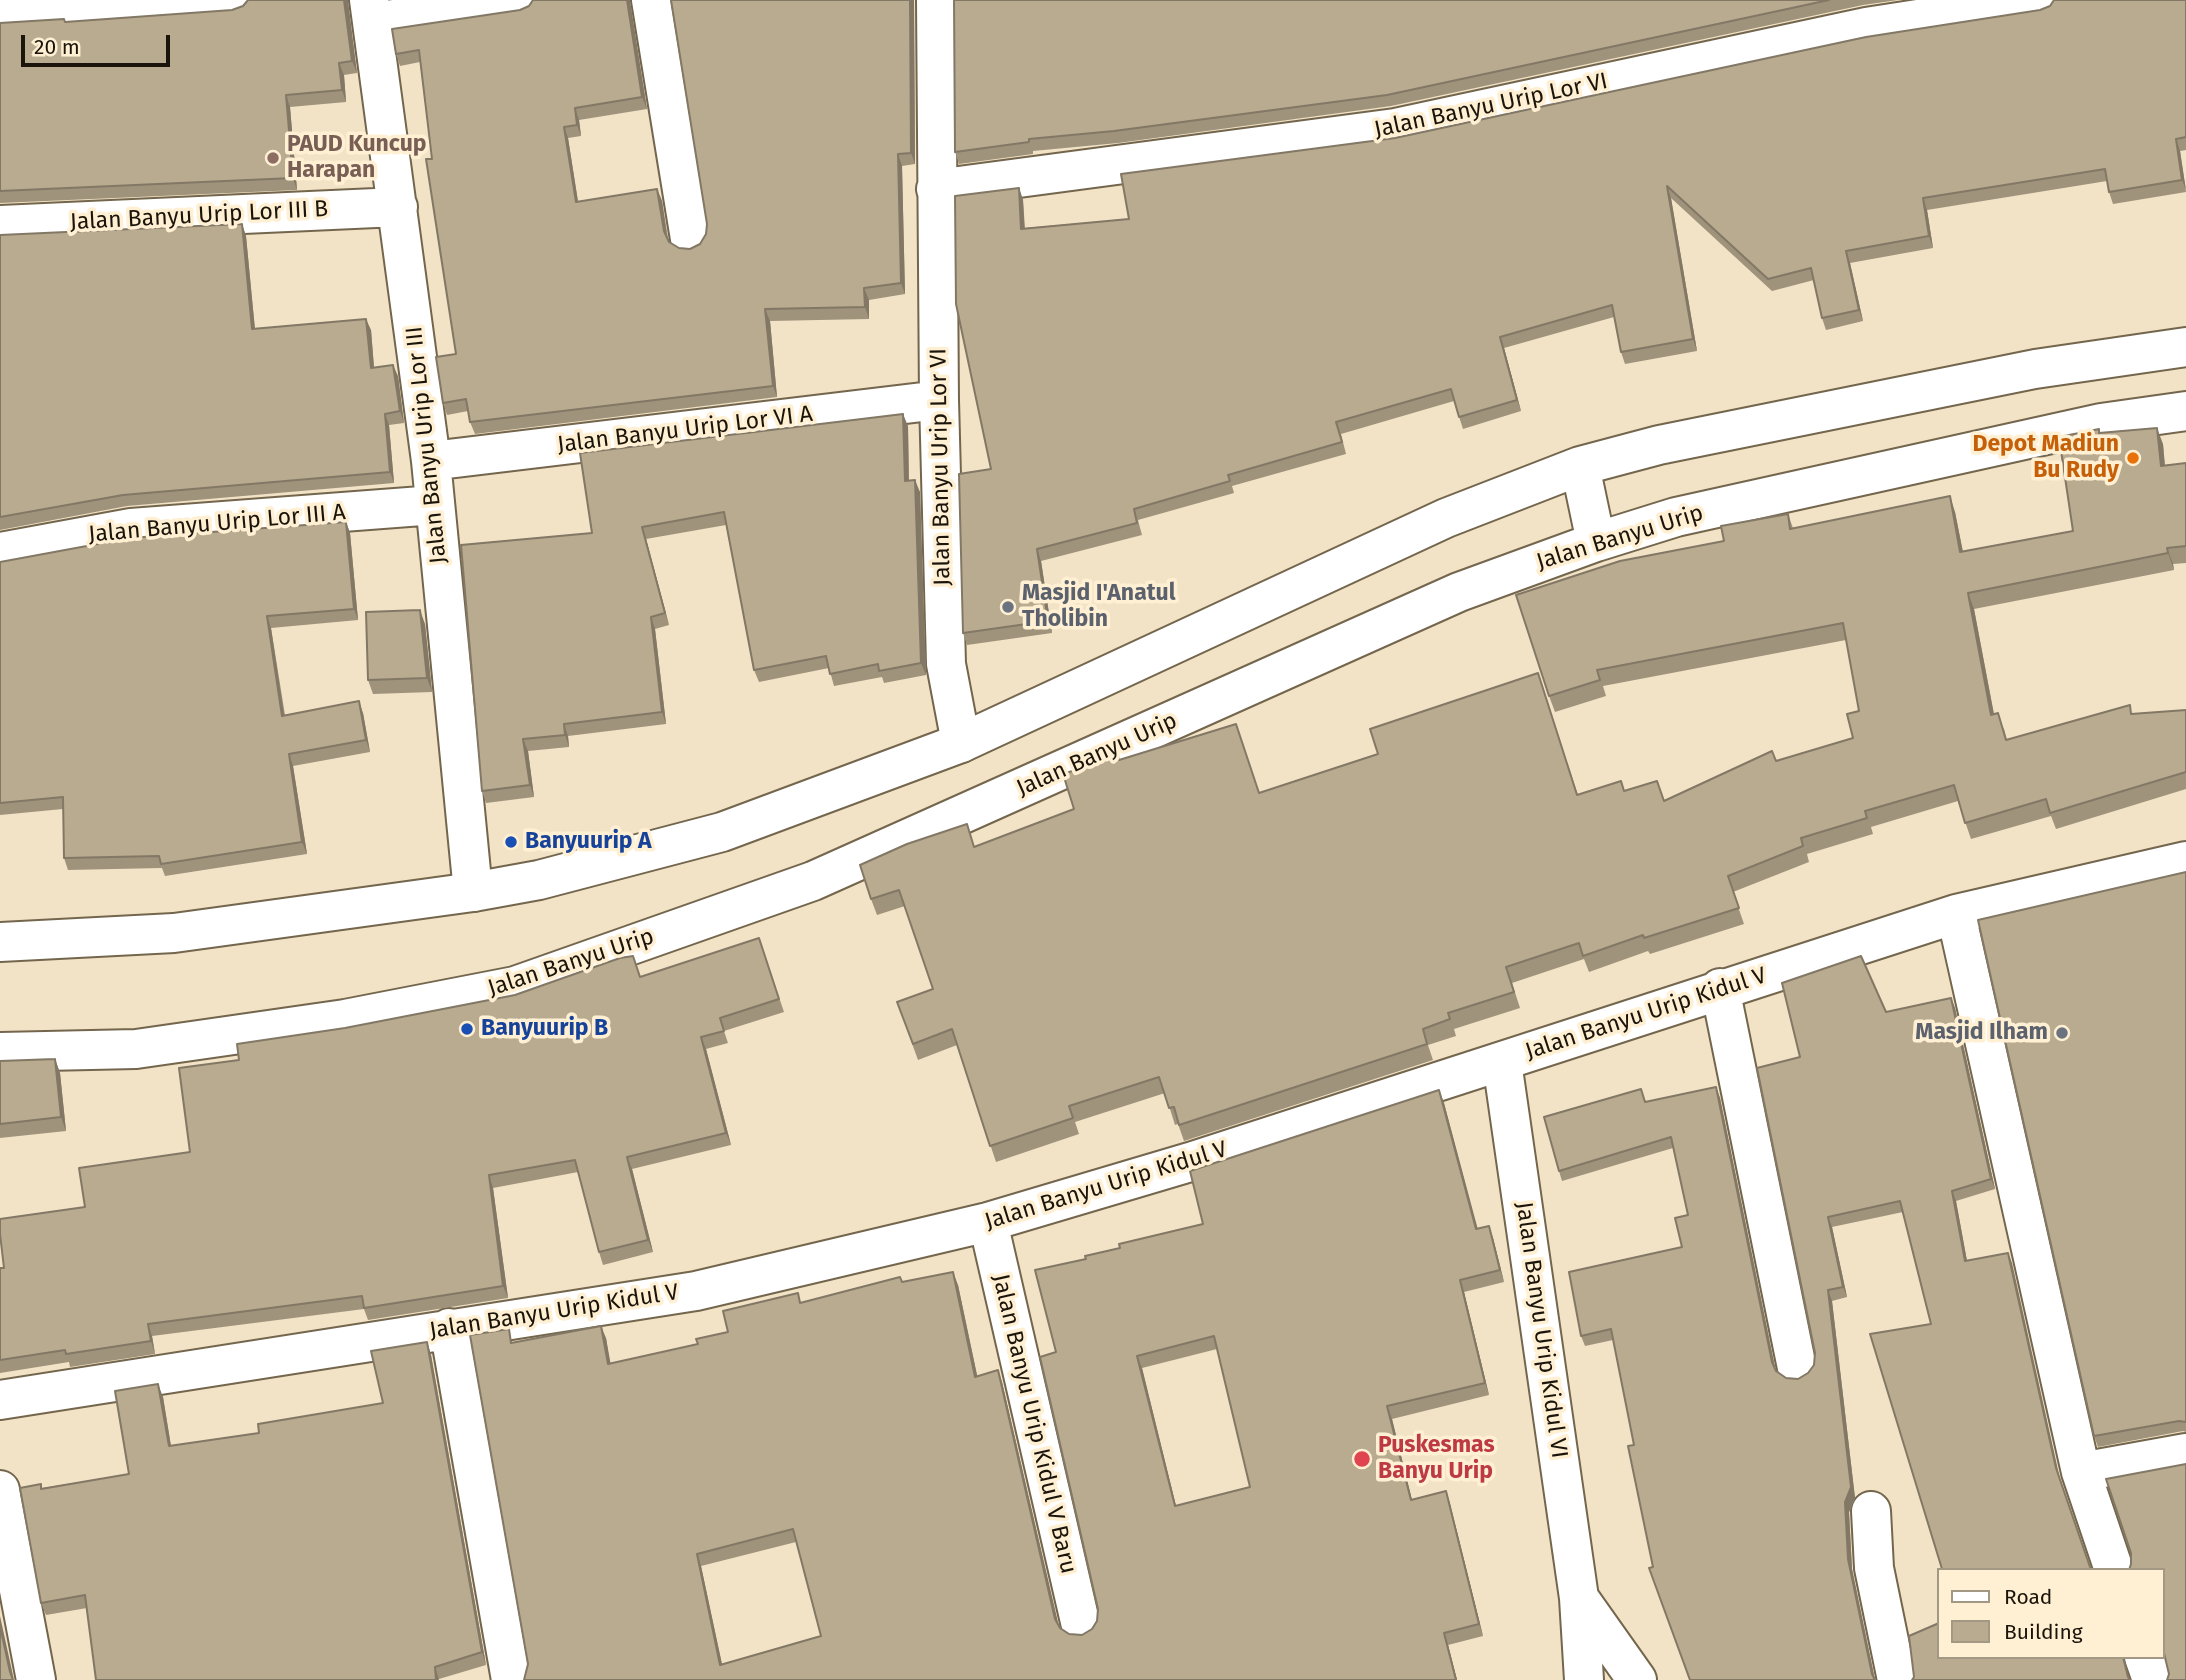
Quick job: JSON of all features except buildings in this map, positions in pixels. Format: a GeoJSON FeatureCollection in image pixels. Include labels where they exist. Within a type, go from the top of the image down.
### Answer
{"type":"FeatureCollection","features":[{"type":"Feature","properties":{"kind":"street"},"geometry":{"type":"LineString","coordinates":[[0,13],[235,0]]}},
{"type":"Feature","properties":{"kind":"street"},"geometry":{"type":"LineString","coordinates":[[371,11],[520,0]]}},
{"type":"Feature","properties":{"kind":"street"},"geometry":{"type":"LineString","coordinates":[[651,0],[690,239]]}},
{"type":"Feature","properties":{"kind":"street","name":"Jalan Banyu Urip Lor VI"},"geometry":{"type":"LineString","coordinates":[[936,0],[939,400],[946,664],[961,743]]}},
{"type":"Feature","properties":{"kind":"street","name":"Jalan Banyu Urip Lor VI"},"geometry":{"type":"LineString","coordinates":[[936,189],[1395,128],[1866,27],[2041,0]]}},
{"type":"Feature","properties":{"kind":"street","name":"Jalan Banyu Urip Lor III"},"geometry":{"type":"LineString","coordinates":[[371,11],[431,461],[473,892]]}},
{"type":"Feature","properties":{"kind":"street","name":"Jalan Banyu Urip Lor III B"},"geometry":{"type":"LineString","coordinates":[[0,225],[398,207]]}},
{"type":"Feature","properties":{"kind":"street"},"geometry":{"type":"LineString","coordinates":[[0,942],[174,933],[473,892],[539,880],[722,832],[961,743],[1410,535],[1580,466],[1659,445],[2021,372],[2186,347]]}},
{"type":"Feature","properties":{"kind":"street","name":"Jalan Banyu Urip Lor VI A"},"geometry":{"type":"LineString","coordinates":[[431,461],[939,400]]}},
{"type":"Feature","properties":{"kind":"street","name":"Jalan Banyu Urip"},"geometry":{"type":"LineString","coordinates":[[0,1052],[136,1049],[345,1019],[515,986],[813,881],[1459,592],[1596,542],[1676,517],[1742,502],[2101,423],[2186,411]]}},
{"type":"Feature","properties":{"kind":"street"},"geometry":{"type":"LineString","coordinates":[[1580,466],[1596,542]]}},
{"type":"Feature","properties":{"kind":"street","name":"Jalan Banyu Urip Lor III A"},"geometry":{"type":"LineString","coordinates":[[0,552],[131,528],[435,505]]}},
{"type":"Feature","properties":{"kind":"street","name":"Jalan Banyu Urip Kidul V"},"geometry":{"type":"LineString","coordinates":[[0,1400],[696,1291],[988,1222],[1190,1162],[1502,1062],[1720,988],[1956,914],[2186,862]]}},
{"type":"Feature","properties":{"kind":"street"},"geometry":{"type":"LineString","coordinates":[[1956,914],[2081,1472],[2113,1568]]}},
{"type":"Feature","properties":{"kind":"street"},"geometry":{"type":"LineString","coordinates":[[1720,988],[1797,1368]]}},
{"type":"Feature","properties":{"kind":"street","name":"Jalan Banyu Urip Kidul VI"},"geometry":{"type":"LineString","coordinates":[[1502,1062],[1579,1598],[1584,1680]]}},
{"type":"Feature","properties":{"kind":"street","name":"Jalan Banyu Urip Kidul V Baru"},"geometry":{"type":"LineString","coordinates":[[988,1222],[1081,1626]]}},
{"type":"Feature","properties":{"kind":"street"},"geometry":{"type":"LineString","coordinates":[[449,1328],[511,1680]]}},
{"type":"Feature","properties":{"kind":"street"},"geometry":{"type":"LineString","coordinates":[[2081,1472],[2186,1453]]}},
{"type":"Feature","properties":{"kind":"street"},"geometry":{"type":"LineString","coordinates":[[0,1490],[36,1680]]}},
{"type":"Feature","properties":{"kind":"street"},"geometry":{"type":"LineString","coordinates":[[1871,1511],[1874,1568],[1897,1680]]}},
{"type":"Feature","properties":{"kind":"street","name":"Jalan Banyu Urip Kidul VI"},"geometry":{"type":"LineString","coordinates":[[1579,1598],[1637,1680]]}},
{"type":"Feature","properties":{"kind":"street"},"geometry":{"type":"LineString","coordinates":[[2145,1659],[2152,1680]]}},
{"type":"Feature","properties":{"kind":"place","name":"PAUD Kuncup Harapan"},"geometry":{"type":"Point","coordinates":[273,158]}},
{"type":"Feature","properties":{"kind":"place","name":"Depot Madiun Bu Rudy"},"geometry":{"type":"Point","coordinates":[2133,458]}},
{"type":"Feature","properties":{"kind":"place","name":"Masjid I'Anatul Tholibin"},"geometry":{"type":"Point","coordinates":[1008,607]}},
{"type":"Feature","properties":{"kind":"place","name":"Banyuurip A"},"geometry":{"type":"Point","coordinates":[511,842]}},
{"type":"Feature","properties":{"kind":"place","name":"Banyuurip B"},"geometry":{"type":"Point","coordinates":[467,1029]}},
{"type":"Feature","properties":{"kind":"place","name":"Masjid Ilham"},"geometry":{"type":"Point","coordinates":[2062,1033]}},
{"type":"Feature","properties":{"kind":"place","name":"Puskesmas Banyu Urip"},"geometry":{"type":"Point","coordinates":[1362,1459]}}]}
